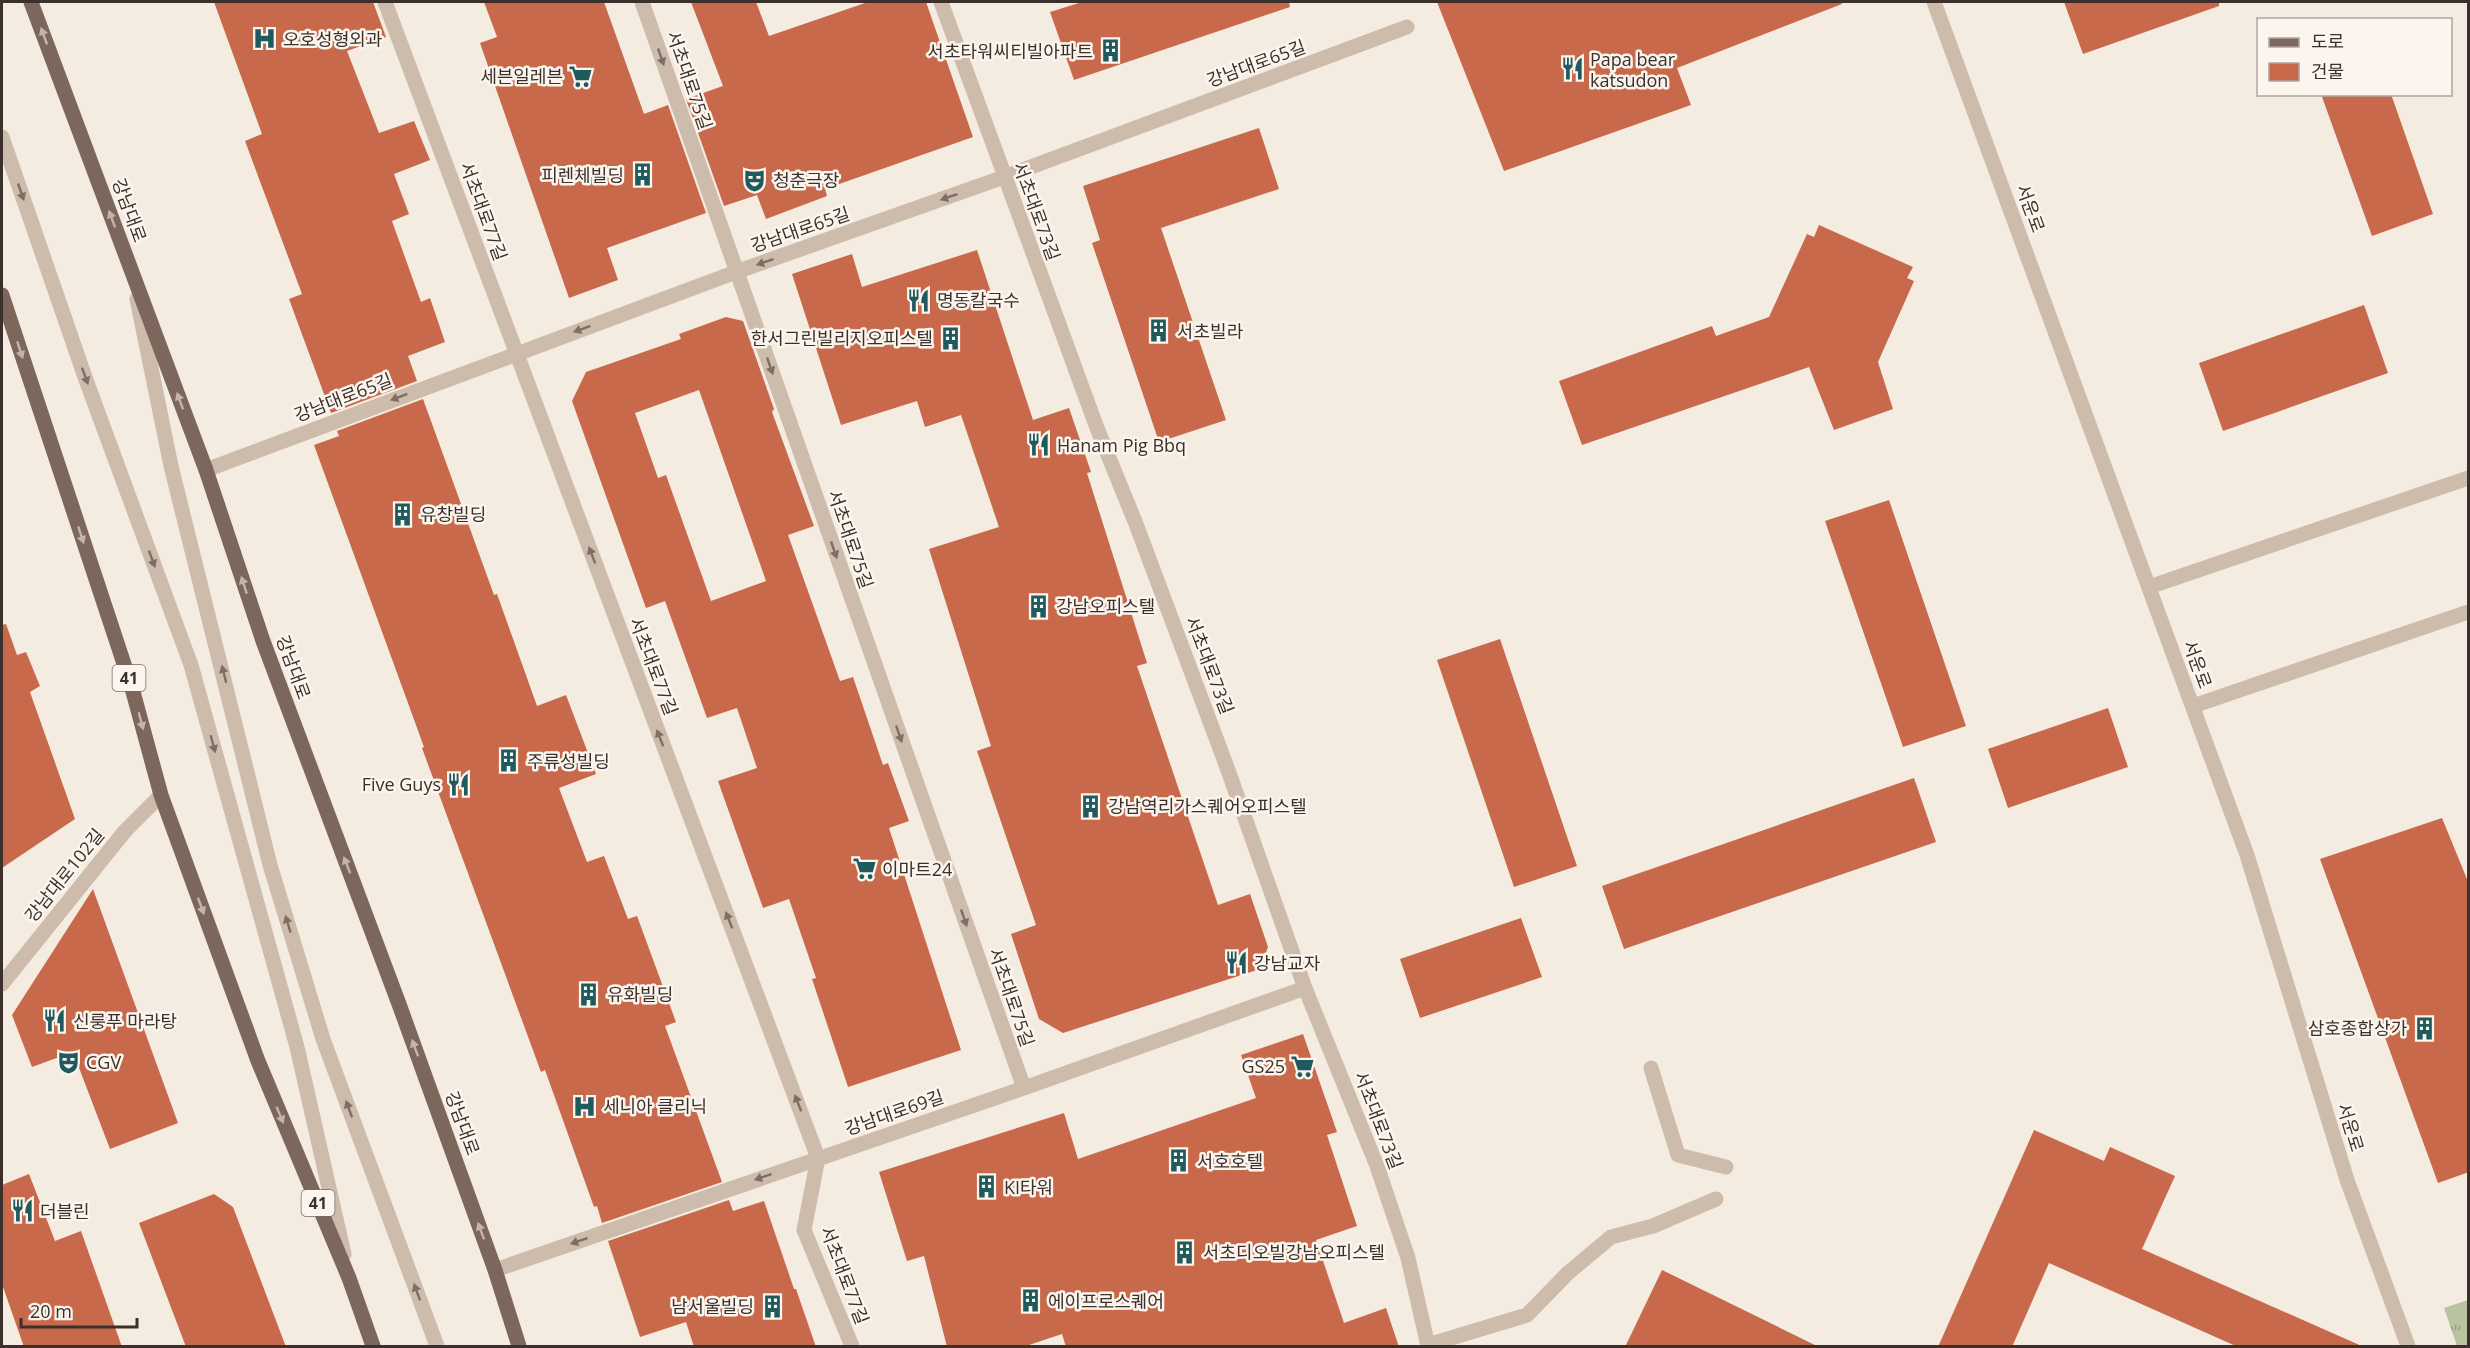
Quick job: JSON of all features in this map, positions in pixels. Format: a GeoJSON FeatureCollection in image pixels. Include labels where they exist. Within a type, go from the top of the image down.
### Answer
{"type":"FeatureCollection","features":[{"type":"Feature","properties":{"kind":"main road","name":"강남대로"},"geometry":{"type":"LineString","coordinates":[[31,2],[206,470],[263,641],[399,1004],[495,1270],[519,1347]]}},
{"type":"Feature","properties":{"kind":"main road","name":"41"},"geometry":{"type":"LineString","coordinates":[[2,295],[132,688],[161,795],[258,1061],[349,1278],[373,1347]]}},
{"type":"Feature","properties":{"kind":"street","name":"서초대로77길"},"geometry":{"type":"LineString","coordinates":[[385,2],[818,1158],[804,1230],[852,1347]]}},
{"type":"Feature","properties":{"kind":"street","name":"서초대로75길"},"geometry":{"type":"LineString","coordinates":[[642,2],[1024,1088]]}},
{"type":"Feature","properties":{"kind":"street","name":"서초대로73길"},"geometry":{"type":"LineString","coordinates":[[941,2],[1004,177],[1224,759],[1305,987],[1377,1166],[1408,1258],[1428,1346]]}},
{"type":"Feature","properties":{"kind":"street","name":"서운로"},"geometry":{"type":"LineString","coordinates":[[1934,2],[2247,855],[2347,1180],[2408,1347]]}},
{"type":"Feature","properties":{"kind":"street","name":"강남대로65길"},"geometry":{"type":"LineString","coordinates":[[206,470],[515,353],[1004,177],[1407,27]]}},
{"type":"Feature","properties":{"kind":"street"},"geometry":{"type":"LineString","coordinates":[[2,137],[82,368],[191,665],[297,1047],[349,1278]]}},
{"type":"Feature","properties":{"kind":"street"},"geometry":{"type":"LineString","coordinates":[[132,271],[171,466],[270,866],[323,1039],[437,1347]]}},
{"type":"Feature","properties":{"kind":"street"},"geometry":{"type":"LineString","coordinates":[[2149,587],[2469,478]]}},
{"type":"Feature","properties":{"kind":"street"},"geometry":{"type":"LineString","coordinates":[[2193,706],[2469,612]]}},
{"type":"Feature","properties":{"kind":"street","name":"강남대로102길"},"geometry":{"type":"LineString","coordinates":[[2,984],[124,831],[161,795]]}},
{"type":"Feature","properties":{"kind":"street","name":"강남대로69길"},"geometry":{"type":"LineString","coordinates":[[495,1270],[1024,1088],[1305,987]]}},
{"type":"Feature","properties":{"kind":"street"},"geometry":{"type":"LineString","coordinates":[[1651,1068],[1678,1155],[1726,1167]]}},
{"type":"Feature","properties":{"kind":"street"},"geometry":{"type":"LineString","coordinates":[[1428,1346],[1527,1315],[1568,1273],[1611,1237],[1653,1226],[1716,1199]]}},
{"type":"Feature","properties":{"kind":"green space"},"geometry":{"type":"Polygon","coordinates":[[[2468,1300],[2468,1346],[2457,1346],[2444,1308],[2468,1300]]]}},
{"type":"Feature","properties":{"kind":"building"},"geometry":{"type":"Polygon","coordinates":[[[214,2],[373,2],[386,37],[347,51],[379,133],[414,121],[430,160],[394,174],[409,214],[392,221],[421,302],[430,298],[445,342],[408,356],[417,381],[331,413],[289,299],[302,294],[245,141],[262,134],[214,2]]]}},
{"type":"Feature","properties":{"kind":"building"},"geometry":{"type":"Polygon","coordinates":[[[484,2],[604,2],[644,114],[668,105],[706,213],[607,248],[618,280],[569,298],[480,43],[497,37],[484,2]]]}},
{"type":"Feature","properties":{"kind":"building"},"geometry":{"type":"Polygon","coordinates":[[[691,2],[756,2],[769,36],[868,2],[926,2],[973,137],[825,189],[827,196],[766,219],[757,195],[724,206],[686,99],[723,86],[691,2]]]}},
{"type":"Feature","properties":{"kind":"building","name":"서초타워씨티빌아파트"},"geometry":{"type":"Polygon","coordinates":[[[1082,2],[1289,2],[1290,7],[1074,80],[1050,12],[1082,2]]]}},
{"type":"Feature","properties":{"kind":"building"},"geometry":{"type":"Polygon","coordinates":[[[1437,2],[1841,2],[1842,4],[1677,68],[1691,105],[1504,171],[1437,2]]]}},
{"type":"Feature","properties":{"kind":"building"},"geometry":{"type":"Polygon","coordinates":[[[2064,2],[2219,2],[2219,6],[2083,54],[2064,2]]]}},
{"type":"Feature","properties":{"kind":"building"},"geometry":{"type":"Polygon","coordinates":[[[2322,96],[2392,96],[2433,214],[2372,236],[2322,96]]]}},
{"type":"Feature","properties":{"kind":"building","name":"서초빌라"},"geometry":{"type":"Polygon","coordinates":[[[1259,128],[1279,189],[1161,228],[1226,420],[1159,442],[1092,243],[1100,240],[1083,186],[1259,128]]]}},
{"type":"Feature","properties":{"kind":"building"},"geometry":{"type":"Polygon","coordinates":[[[1819,225],[1913,267],[1907,278],[1914,281],[1878,362],[1893,409],[1834,430],[1809,367],[1582,445],[1559,381],[1712,326],[1716,336],[1769,317],[1807,234],[1814,237],[1819,225]]]}},
{"type":"Feature","properties":{"kind":"building"},"geometry":{"type":"Polygon","coordinates":[[[977,250],[1033,420],[1069,408],[1091,472],[1087,473],[1147,663],[1137,666],[1218,905],[1250,894],[1268,947],[1260,969],[1063,1033],[1039,1019],[1011,934],[1036,925],[977,751],[991,746],[929,549],[999,527],[961,415],[925,427],[917,401],[841,425],[792,274],[852,254],[862,287],[977,250]]]}},
{"type":"Feature","properties":{"kind":"building"},"geometry":{"type":"Polygon","coordinates":[[[2364,305],[2388,373],[2223,431],[2199,363],[2364,305]]]}},
{"type":"Feature","properties":{"kind":"building"},"geometry":{"type":"Polygon","coordinates":[[[726,317],[743,321],[774,409],[772,412],[814,526],[788,535],[840,681],[853,677],[883,765],[888,763],[909,821],[889,828],[961,1050],[848,1087],[812,979],[816,978],[789,899],[763,908],[718,781],[757,768],[737,708],[707,718],[665,601],[646,608],[572,401],[586,372],[681,339],[679,334],[726,317]],[[699,390],[635,413],[658,478],[666,475],[711,601],[766,581],[699,390]]]}},
{"type":"Feature","properties":{"kind":"building"},"geometry":{"type":"Polygon","coordinates":[[[423,399],[537,706],[566,695],[596,774],[559,788],[587,862],[604,856],[628,919],[637,916],[676,1022],[665,1026],[722,1182],[602,1223],[597,1206],[594,1207],[545,1070],[541,1072],[314,445],[339,436],[337,431],[423,399]]]}},
{"type":"Feature","properties":{"kind":"building"},"geometry":{"type":"Polygon","coordinates":[[[1889,500],[1966,726],[1903,747],[1825,521],[1889,500]]]}},
{"type":"Feature","properties":{"kind":"building"},"geometry":{"type":"Polygon","coordinates":[[[6,624],[17,655],[26,652],[40,686],[30,692],[75,819],[2,868],[2,625],[6,624]]]}},
{"type":"Feature","properties":{"kind":"building"},"geometry":{"type":"Polygon","coordinates":[[[1500,639],[1577,866],[1514,887],[1437,660],[1500,639]]]}},
{"type":"Feature","properties":{"kind":"building"},"geometry":{"type":"Polygon","coordinates":[[[2108,708],[2128,767],[2008,808],[1988,749],[2108,708]]]}},
{"type":"Feature","properties":{"kind":"building"},"geometry":{"type":"Polygon","coordinates":[[[1914,778],[1936,842],[1624,949],[1602,886],[1914,778]]]}},
{"type":"Feature","properties":{"kind":"building","name":"삼호종합상가"},"geometry":{"type":"Polygon","coordinates":[[[2442,818],[2469,884],[2469,1172],[2438,1183],[2320,859],[2442,818]]]}},
{"type":"Feature","properties":{"kind":"building"},"geometry":{"type":"Polygon","coordinates":[[[93,889],[178,1123],[110,1149],[73,1052],[32,1067],[12,1015],[93,889]]]}},
{"type":"Feature","properties":{"kind":"building"},"geometry":{"type":"Polygon","coordinates":[[[1521,918],[1542,977],[1420,1018],[1400,959],[1521,918]]]}},
{"type":"Feature","properties":{"kind":"building"},"geometry":{"type":"Polygon","coordinates":[[[1303,1034],[1337,1132],[1327,1135],[1357,1226],[1316,1240],[1344,1323],[1386,1308],[1399,1347],[1066,1347],[1062,1334],[1023,1347],[947,1347],[924,1256],[907,1261],[879,1172],[1064,1113],[1078,1159],[1256,1098],[1241,1055],[1303,1034]]]}},
{"type":"Feature","properties":{"kind":"building"},"geometry":{"type":"Polygon","coordinates":[[[2034,1130],[2104,1161],[2110,1147],[2175,1176],[2142,1249],[2364,1347],[2238,1347],[2049,1263],[2012,1347],[1938,1347],[2034,1130]]]}},
{"type":"Feature","properties":{"kind":"building"},"geometry":{"type":"Polygon","coordinates":[[[29,1174],[55,1241],[81,1231],[122,1347],[24,1347],[2,1284],[2,1185],[29,1174]]]}},
{"type":"Feature","properties":{"kind":"building"},"geometry":{"type":"Polygon","coordinates":[[[214,1194],[233,1207],[286,1347],[186,1347],[139,1223],[214,1194]]]}},
{"type":"Feature","properties":{"kind":"building"},"geometry":{"type":"Polygon","coordinates":[[[729,1200],[733,1211],[764,1201],[816,1347],[694,1347],[686,1322],[640,1337],[608,1241],[729,1200]]]}},
{"type":"Feature","properties":{"kind":"building"},"geometry":{"type":"Polygon","coordinates":[[[1662,1270],[1819,1347],[1625,1347],[1662,1270]]]}},
{"type":"Feature","properties":{"kind":"place","name":"오호성형외과"},"geometry":{"type":"Point","coordinates":[265,39]}},
{"type":"Feature","properties":{"kind":"place","name":"서초타워씨티빌아파트"},"geometry":{"type":"Point","coordinates":[1111,51]}},
{"type":"Feature","properties":{"kind":"place","name":"Papa bear katsudon"},"geometry":{"type":"Point","coordinates":[1572,69]}},
{"type":"Feature","properties":{"kind":"place","name":"세븐일레븐"},"geometry":{"type":"Point","coordinates":[581,76]}},
{"type":"Feature","properties":{"kind":"place","name":"피렌체빌딩"},"geometry":{"type":"Point","coordinates":[642,175]}},
{"type":"Feature","properties":{"kind":"place","name":"청춘극장"},"geometry":{"type":"Point","coordinates":[755,180]}},
{"type":"Feature","properties":{"kind":"place","name":"명동칼국수"},"geometry":{"type":"Point","coordinates":[919,300]}},
{"type":"Feature","properties":{"kind":"place","name":"서초빌라"},"geometry":{"type":"Point","coordinates":[1159,331]}},
{"type":"Feature","properties":{"kind":"place","name":"한서그린빌리지오피스텔"},"geometry":{"type":"Point","coordinates":[951,338]}},
{"type":"Feature","properties":{"kind":"place","name":"Hanam Pig Bbq"},"geometry":{"type":"Point","coordinates":[1039,445]}},
{"type":"Feature","properties":{"kind":"place","name":"유창빌딩"},"geometry":{"type":"Point","coordinates":[402,514]}},
{"type":"Feature","properties":{"kind":"place","name":"강남오피스텔"},"geometry":{"type":"Point","coordinates":[1038,606]}},
{"type":"Feature","properties":{"kind":"place","name":"주류성빌딩"},"geometry":{"type":"Point","coordinates":[509,761]}},
{"type":"Feature","properties":{"kind":"place","name":"Five Guys"},"geometry":{"type":"Point","coordinates":[459,784]}},
{"type":"Feature","properties":{"kind":"place","name":"강남역리가스퀘어오피스텔"},"geometry":{"type":"Point","coordinates":[1090,806]}},
{"type":"Feature","properties":{"kind":"place","name":"이마트24"},"geometry":{"type":"Point","coordinates":[864,869]}},
{"type":"Feature","properties":{"kind":"place","name":"강남교자"},"geometry":{"type":"Point","coordinates":[1236,963]}},
{"type":"Feature","properties":{"kind":"place","name":"유화빌딩"},"geometry":{"type":"Point","coordinates":[589,994]}},
{"type":"Feature","properties":{"kind":"place","name":"신룽푸 마라탕"},"geometry":{"type":"Point","coordinates":[55,1021]}},
{"type":"Feature","properties":{"kind":"place","name":"삼호종합상가"},"geometry":{"type":"Point","coordinates":[2425,1028]}},
{"type":"Feature","properties":{"kind":"place","name":"CGV"},"geometry":{"type":"Point","coordinates":[68,1062]}},
{"type":"Feature","properties":{"kind":"place","name":"GS25"},"geometry":{"type":"Point","coordinates":[1303,1066]}},
{"type":"Feature","properties":{"kind":"place","name":"세니아 클리닉"},"geometry":{"type":"Point","coordinates":[585,1106]}},
{"type":"Feature","properties":{"kind":"place","name":"서호호텔"},"geometry":{"type":"Point","coordinates":[1179,1161]}},
{"type":"Feature","properties":{"kind":"place","name":"KI타워"},"geometry":{"type":"Point","coordinates":[986,1187]}},
{"type":"Feature","properties":{"kind":"place","name":"더블린"},"geometry":{"type":"Point","coordinates":[22,1211]}},
{"type":"Feature","properties":{"kind":"place","name":"서초디오빌강남오피스텔"},"geometry":{"type":"Point","coordinates":[1185,1252]}},
{"type":"Feature","properties":{"kind":"place","name":"에이프로스퀘어"},"geometry":{"type":"Point","coordinates":[1030,1301]}},
{"type":"Feature","properties":{"kind":"place","name":"남서울빌딩"},"geometry":{"type":"Point","coordinates":[772,1306]}}]}
